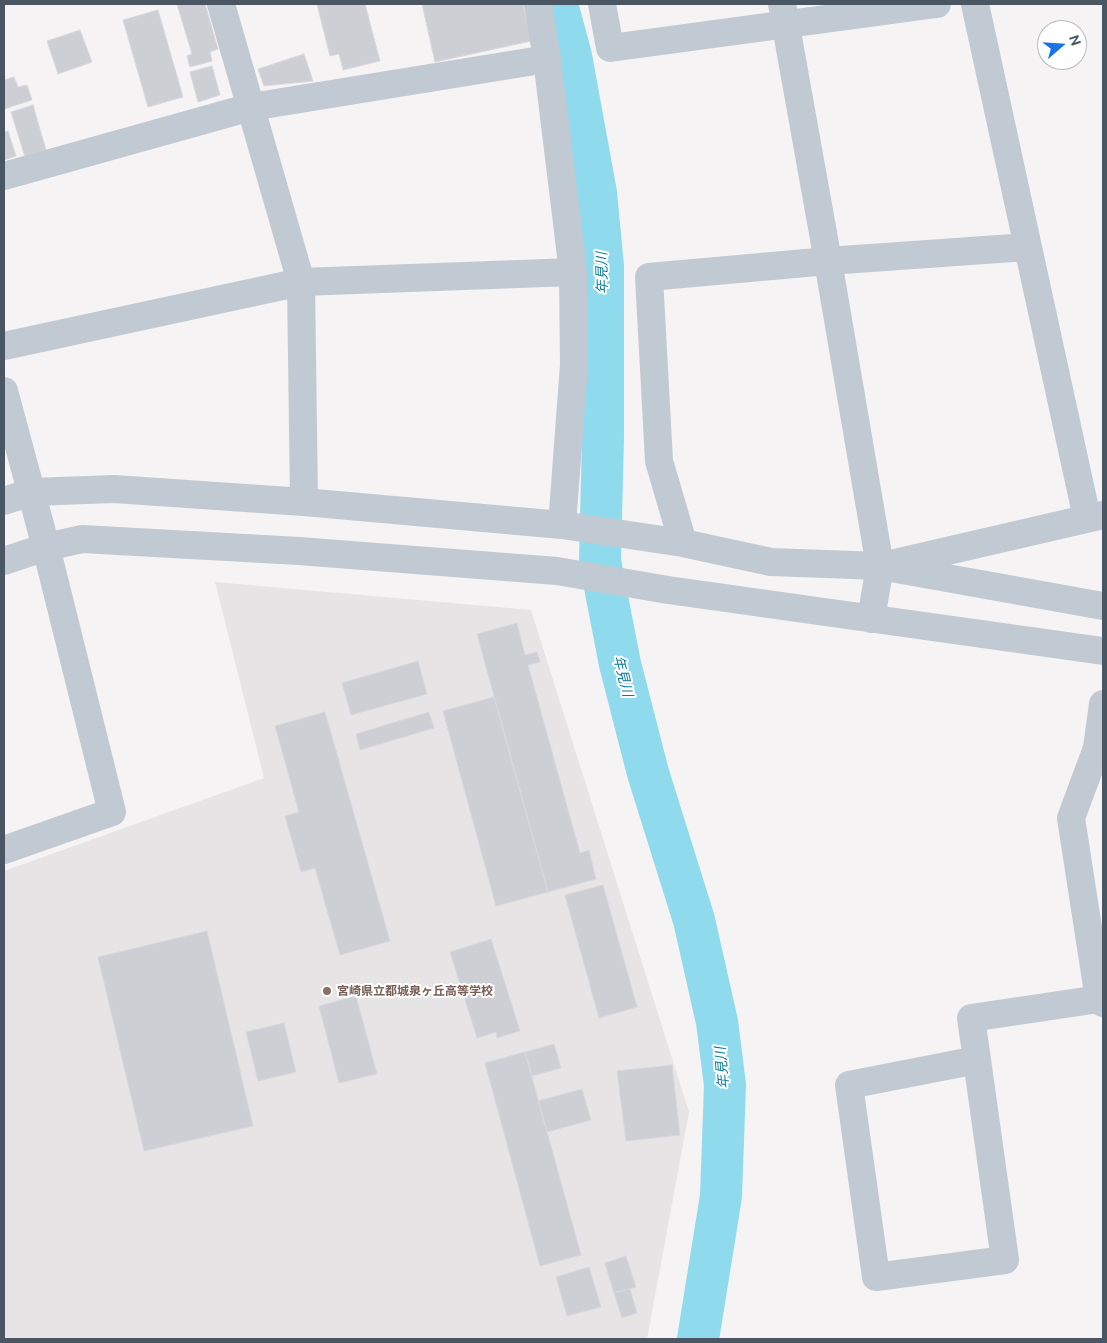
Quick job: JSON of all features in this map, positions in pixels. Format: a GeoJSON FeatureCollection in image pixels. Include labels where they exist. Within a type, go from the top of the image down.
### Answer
{"type":"FeatureCollection","features":[{"type":"Feature","properties":{"kind":"street"},"geometry":{"type":"LineString","coordinates":[[221,4],[301,282],[304,502]]}},
{"type":"Feature","properties":{"kind":"street"},"geometry":{"type":"LineString","coordinates":[[538,4],[547,59],[573,272],[574,364],[562,525]]}},
{"type":"Feature","properties":{"kind":"street"},"geometry":{"type":"LineString","coordinates":[[602,4],[610,48],[784,14],[937,4]]}},
{"type":"Feature","properties":{"kind":"street"},"geometry":{"type":"LineString","coordinates":[[880,566],[1095,517],[1027,247],[975,4]]}},
{"type":"Feature","properties":{"kind":"street"},"geometry":{"type":"LineString","coordinates":[[784,14],[880,566],[871,619]]}},
{"type":"Feature","properties":{"kind":"street"},"geometry":{"type":"LineString","coordinates":[[4,176],[251,107],[547,59]]}},
{"type":"Feature","properties":{"kind":"street"},"geometry":{"type":"LineString","coordinates":[[678,543],[659,461],[649,277],[828,261],[1027,247]]}},
{"type":"Feature","properties":{"kind":"street"},"geometry":{"type":"LineString","coordinates":[[4,346],[301,282],[573,272]]}},
{"type":"Feature","properties":{"kind":"street"},"geometry":{"type":"LineString","coordinates":[[4,391],[32,492],[112,812],[4,850]]}},
{"type":"Feature","properties":{"kind":"street"},"geometry":{"type":"LineString","coordinates":[[4,501],[32,492],[114,489],[304,502],[562,525],[678,543],[771,562],[880,566],[1103,606]]}},
{"type":"Feature","properties":{"kind":"street"},"geometry":{"type":"LineString","coordinates":[[4,561],[46,547],[82,539],[299,551],[558,571],[668,590],[1103,651]]}},
{"type":"Feature","properties":{"kind":"street"},"geometry":{"type":"LineString","coordinates":[[977,1060],[849,1085],[876,1277],[1005,1260],[977,1060],[971,1018],[1101,1001],[1071,818],[1097,748],[1103,704]]}},
{"type":"Feature","properties":{"kind":"shaded area","name":"宮崎県立都城泉ヶ丘高等学校"},"geometry":{"type":"Polygon","coordinates":[[[215,582],[531,610],[689,1112],[647,1339],[4,1339],[4,871],[264,778],[215,582]]]}},
{"type":"Feature","properties":{"kind":"building"},"geometry":{"type":"Polygon","coordinates":[[[177,4],[205,4],[218,49],[210,52],[212,61],[190,67],[187,56],[192,54],[177,4]]]}},
{"type":"Feature","properties":{"kind":"building"},"geometry":{"type":"Polygon","coordinates":[[[317,4],[365,4],[380,61],[343,70],[339,54],[330,56],[317,4]]]}},
{"type":"Feature","properties":{"kind":"building"},"geometry":{"type":"Polygon","coordinates":[[[422,4],[523,4],[531,41],[435,62],[422,4]]]}},
{"type":"Feature","properties":{"kind":"building"},"geometry":{"type":"Polygon","coordinates":[[[158,10],[183,97],[148,107],[123,20],[158,10]]]}},
{"type":"Feature","properties":{"kind":"building"},"geometry":{"type":"Polygon","coordinates":[[[80,30],[92,62],[58,74],[47,41],[80,30]]]}},
{"type":"Feature","properties":{"kind":"building"},"geometry":{"type":"Polygon","coordinates":[[[304,54],[313,81],[264,86],[258,69],[304,54]]]}},
{"type":"Feature","properties":{"kind":"building"},"geometry":{"type":"Polygon","coordinates":[[[212,66],[220,95],[198,102],[190,72],[212,66]]]}},
{"type":"Feature","properties":{"kind":"building"},"geometry":{"type":"Polygon","coordinates":[[[14,77],[18,87],[27,85],[32,100],[4,109],[4,80],[14,77]]]}},
{"type":"Feature","properties":{"kind":"building"},"geometry":{"type":"Polygon","coordinates":[[[33,105],[46,150],[25,157],[11,112],[33,105]]]}},
{"type":"Feature","properties":{"kind":"building"},"geometry":{"type":"Polygon","coordinates":[[[8,131],[16,156],[4,160],[4,132],[8,131]]]}},
{"type":"Feature","properties":{"kind":"building"},"geometry":{"type":"Polygon","coordinates":[[[517,623],[525,655],[537,652],[540,662],[528,665],[580,853],[589,850],[596,879],[548,892],[477,634],[517,623]]]}},
{"type":"Feature","properties":{"kind":"building"},"geometry":{"type":"Polygon","coordinates":[[[418,661],[427,694],[351,715],[342,683],[418,661]]]}},
{"type":"Feature","properties":{"kind":"building"},"geometry":{"type":"Polygon","coordinates":[[[494,697],[548,892],[496,906],[443,711],[494,697]]]}},
{"type":"Feature","properties":{"kind":"building"},"geometry":{"type":"Polygon","coordinates":[[[325,712],[390,941],[340,955],[315,868],[301,872],[285,816],[299,812],[275,726],[325,712]]]}},
{"type":"Feature","properties":{"kind":"building"},"geometry":{"type":"Polygon","coordinates":[[[429,712],[434,728],[360,750],[356,734],[429,712]]]}},
{"type":"Feature","properties":{"kind":"building"},"geometry":{"type":"Polygon","coordinates":[[[603,885],[637,1007],[599,1018],[565,895],[603,885]]]}},
{"type":"Feature","properties":{"kind":"building"},"geometry":{"type":"Polygon","coordinates":[[[207,931],[253,1126],[144,1151],[98,957],[207,931]]]}},
{"type":"Feature","properties":{"kind":"building"},"geometry":{"type":"Polygon","coordinates":[[[491,939],[520,1031],[497,1038],[496,1032],[477,1038],[450,952],[491,939]]]}},
{"type":"Feature","properties":{"kind":"building"},"geometry":{"type":"Polygon","coordinates":[[[356,996],[377,1074],[339,1083],[319,1006],[356,996]]]}},
{"type":"Feature","properties":{"kind":"building"},"geometry":{"type":"Polygon","coordinates":[[[284,1023],[296,1072],[258,1081],[246,1032],[284,1023]]]}},
{"type":"Feature","properties":{"kind":"building"},"geometry":{"type":"Polygon","coordinates":[[[554,1044],[561,1068],[532,1076],[525,1052],[554,1044]]]}},
{"type":"Feature","properties":{"kind":"building"},"geometry":{"type":"Polygon","coordinates":[[[525,1052],[581,1255],[540,1266],[485,1063],[525,1052]]]}},
{"type":"Feature","properties":{"kind":"building"},"geometry":{"type":"Polygon","coordinates":[[[672,1065],[680,1135],[626,1141],[617,1071],[672,1065]]]}},
{"type":"Feature","properties":{"kind":"building"},"geometry":{"type":"Polygon","coordinates":[[[582,1089],[591,1120],[547,1132],[538,1101],[582,1089]]]}},
{"type":"Feature","properties":{"kind":"building"},"geometry":{"type":"Polygon","coordinates":[[[626,1256],[636,1287],[614,1293],[605,1263],[626,1256]]]}},
{"type":"Feature","properties":{"kind":"building"},"geometry":{"type":"Polygon","coordinates":[[[589,1267],[601,1307],[567,1316],[556,1277],[589,1267]]]}},
{"type":"Feature","properties":{"kind":"building"},"geometry":{"type":"Polygon","coordinates":[[[630,1289],[637,1313],[622,1318],[614,1293],[630,1289]]]}},
{"type":"Feature","properties":{"kind":"waterway","name":"年見川"},"geometry":{"type":"LineString","coordinates":[[557,4],[571,56],[596,193],[603,266],[603,437],[600,561],[620,664],[648,773],[694,920],[717,1022],[725,1085],[721,1196],[698,1339]]}},
{"type":"Feature","properties":{"kind":"place","name":"宮崎県立都城泉ヶ丘高等学校"},"geometry":{"type":"Point","coordinates":[327,991]}}]}
